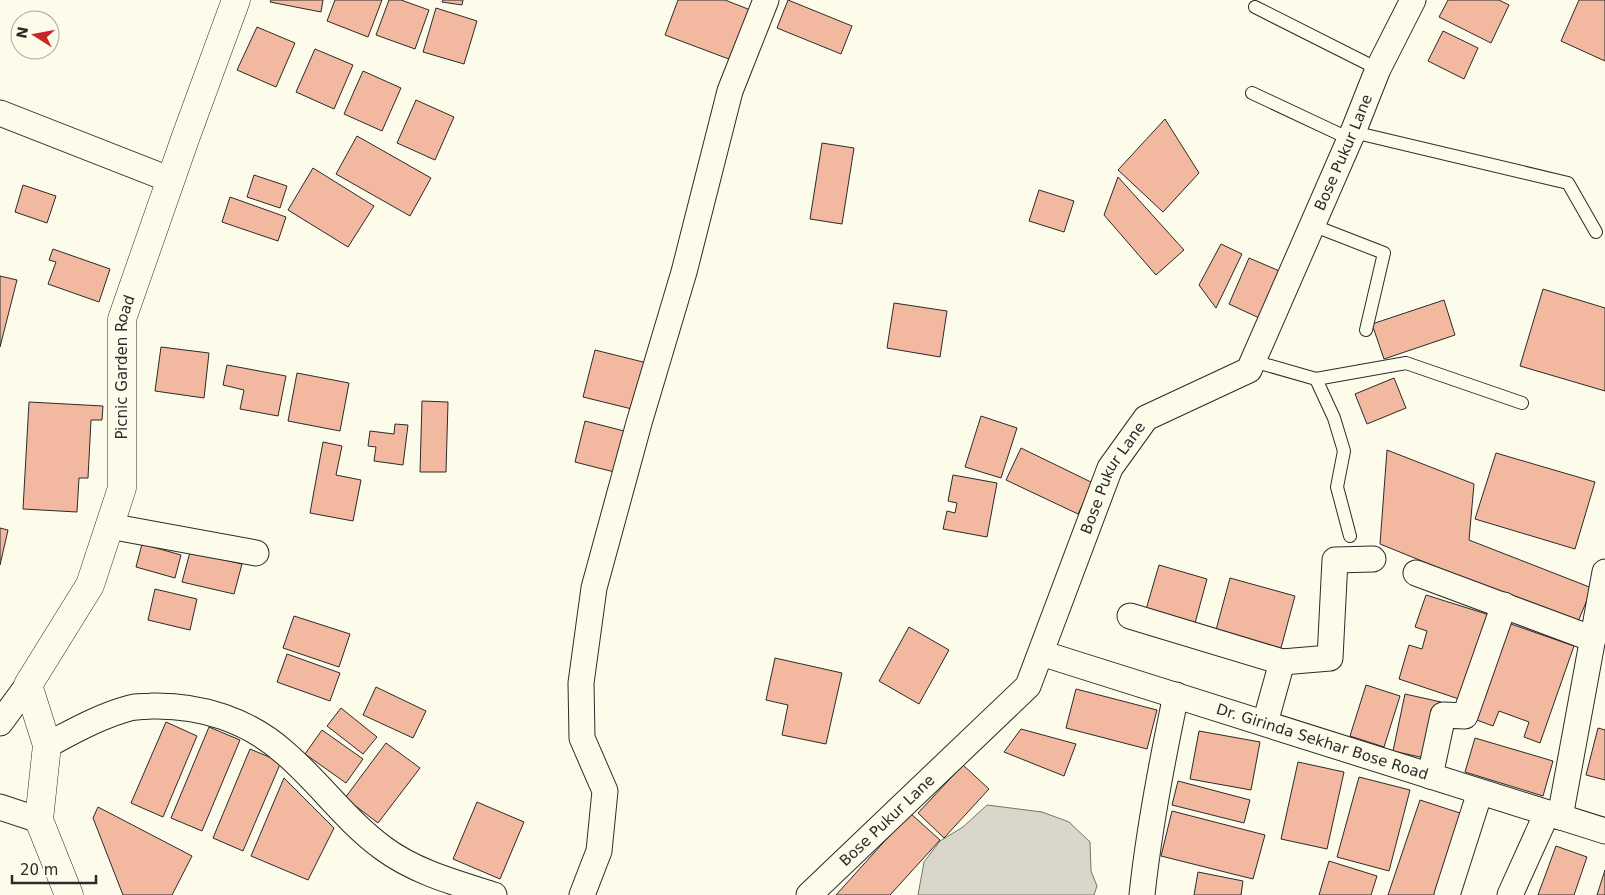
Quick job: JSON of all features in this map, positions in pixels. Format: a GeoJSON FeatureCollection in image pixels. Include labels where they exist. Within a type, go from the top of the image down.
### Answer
{"type":"FeatureCollection","features":[{"type":"Feature","properties":{"kind":"main road","name":"Picnic Garden Road"},"geometry":{"type":"LineString","coordinates":[[28,685],[90,585],[122,488],[122,319],[236,0]]}},
{"type":"Feature","properties":{"kind":"main road"},"geometry":{"type":"LineString","coordinates":[[28,685],[47,745],[39,820],[65,886]]}},
{"type":"Feature","properties":{"kind":"street"},"geometry":{"type":"LineString","coordinates":[[582,895],[599,851],[606,791],[582,738],[581,683],[594,588],[639,423],[684,272],[730,91],[766,0]]}},
{"type":"Feature","properties":{"kind":"street","name":"Bose Pukur Lane"},"geometry":{"type":"LineString","coordinates":[[809,895],[1028,686],[1110,468],[1146,418],[1249,370],[1351,136],[1378,69],[1413,0]]}},
{"type":"Feature","properties":{"kind":"street"},"geometry":{"type":"LineString","coordinates":[[0,113],[171,180]]}},
{"type":"Feature","properties":{"kind":"street"},"geometry":{"type":"LineString","coordinates":[[110,526],[256,553]]}},
{"type":"Feature","properties":{"kind":"street"},"geometry":{"type":"LineString","coordinates":[[1130,616],[1282,662],[1330,658],[1335,560],[1373,559]]}},
{"type":"Feature","properties":{"kind":"street"},"geometry":{"type":"LineString","coordinates":[[1416,572],[1593,639]]}},
{"type":"Feature","properties":{"kind":"street"},"geometry":{"type":"LineString","coordinates":[[1510,895],[1553,815],[1595,687],[1593,639],[1605,572]]}},
{"type":"Feature","properties":{"kind":"street"},"geometry":{"type":"LineString","coordinates":[[1430,776],[1443,715],[1465,716],[1504,606]]}},
{"type":"Feature","properties":{"kind":"street","name":"Dr. Girinda Sekhar Bose Road"},"geometry":{"type":"LineString","coordinates":[[1041,653],[1605,831]]}},
{"type":"Feature","properties":{"kind":"street"},"geometry":{"type":"LineString","coordinates":[[1265,723],[1282,662]]}},
{"type":"Feature","properties":{"kind":"street","name":"Picnic Garden Road"},"geometry":{"type":"LineString","coordinates":[[0,723],[28,685]]}},
{"type":"Feature","properties":{"kind":"street"},"geometry":{"type":"LineString","coordinates":[[1142,895],[1148,842],[1176,695]]}},
{"type":"Feature","properties":{"kind":"street"},"geometry":{"type":"LineString","coordinates":[[47,745],[90,722],[132,707],[177,706],[211,712],[239,723],[285,753],[357,827],[384,849],[415,867],[494,895]]}},
{"type":"Feature","properties":{"kind":"street"},"geometry":{"type":"LineString","coordinates":[[1447,895],[1480,792]]}},
{"type":"Feature","properties":{"kind":"street"},"geometry":{"type":"LineString","coordinates":[[0,808],[39,820]]}},
{"type":"Feature","properties":{"kind":"lane"},"geometry":{"type":"LineString","coordinates":[[1255,7],[1378,69]]}},
{"type":"Feature","properties":{"kind":"lane"},"geometry":{"type":"LineString","coordinates":[[1252,93],[1351,136],[1568,183],[1596,232]]}},
{"type":"Feature","properties":{"kind":"lane"},"geometry":{"type":"LineString","coordinates":[[1312,225],[1384,252],[1366,330]]}},
{"type":"Feature","properties":{"kind":"lane"},"geometry":{"type":"LineString","coordinates":[[1252,361],[1316,379],[1406,363],[1522,403]]}},
{"type":"Feature","properties":{"kind":"lane"},"geometry":{"type":"LineString","coordinates":[[1316,379],[1334,418],[1344,451],[1336,487],[1350,536]]}},
{"type":"Feature","properties":{"kind":"shaded area"},"geometry":{"type":"Polygon","coordinates":[[[987,805],[1042,812],[1069,822],[1090,842],[1091,871],[1097,886],[1094,895],[918,895],[924,862],[940,841],[963,827],[987,805]]]}},
{"type":"Feature","properties":{"kind":"building"},"geometry":{"type":"Polygon","coordinates":[[[271,0],[323,0],[321,12],[270,2],[271,0]]]}},
{"type":"Feature","properties":{"kind":"building"},"geometry":{"type":"Polygon","coordinates":[[[335,0],[382,0],[368,37],[327,21],[335,0]]]}},
{"type":"Feature","properties":{"kind":"building"},"geometry":{"type":"Polygon","coordinates":[[[389,0],[401,0],[429,10],[415,49],[376,35],[389,0]]]}},
{"type":"Feature","properties":{"kind":"building"},"geometry":{"type":"Polygon","coordinates":[[[443,0],[463,0],[462,5],[442,2],[443,0]]]}},
{"type":"Feature","properties":{"kind":"building"},"geometry":{"type":"Polygon","coordinates":[[[678,0],[725,0],[753,11],[734,61],[665,35],[678,0]]]}},
{"type":"Feature","properties":{"kind":"building"},"geometry":{"type":"Polygon","coordinates":[[[788,0],[852,26],[841,54],[777,28],[788,0]]]}},
{"type":"Feature","properties":{"kind":"building"},"geometry":{"type":"Polygon","coordinates":[[[1448,0],[1499,0],[1509,5],[1491,43],[1439,17],[1448,0]]]}},
{"type":"Feature","properties":{"kind":"building"},"geometry":{"type":"Polygon","coordinates":[[[1579,0],[1605,0],[1605,61],[1561,41],[1579,0]]]}},
{"type":"Feature","properties":{"kind":"building"},"geometry":{"type":"Polygon","coordinates":[[[436,8],[477,21],[464,64],[423,52],[436,8]]]}},
{"type":"Feature","properties":{"kind":"building"},"geometry":{"type":"Polygon","coordinates":[[[257,27],[295,43],[276,87],[237,70],[257,27]]]}},
{"type":"Feature","properties":{"kind":"building"},"geometry":{"type":"Polygon","coordinates":[[[1443,31],[1478,48],[1464,79],[1428,61],[1443,31]]]}},
{"type":"Feature","properties":{"kind":"building"},"geometry":{"type":"Polygon","coordinates":[[[315,49],[353,65],[334,109],[296,92],[315,49]]]}},
{"type":"Feature","properties":{"kind":"building"},"geometry":{"type":"Polygon","coordinates":[[[363,71],[401,88],[382,131],[344,114],[363,71]]]}},
{"type":"Feature","properties":{"kind":"building"},"geometry":{"type":"Polygon","coordinates":[[[416,100],[454,117],[435,160],[397,143],[416,100]]]}},
{"type":"Feature","properties":{"kind":"building"},"geometry":{"type":"Polygon","coordinates":[[[1165,119],[1199,173],[1163,212],[1118,170],[1165,119]]]}},
{"type":"Feature","properties":{"kind":"building"},"geometry":{"type":"Polygon","coordinates":[[[357,136],[431,178],[410,216],[336,174],[357,136]]]}},
{"type":"Feature","properties":{"kind":"building"},"geometry":{"type":"Polygon","coordinates":[[[822,143],[854,148],[842,224],[810,219],[822,143]]]}},
{"type":"Feature","properties":{"kind":"building"},"geometry":{"type":"Polygon","coordinates":[[[313,168],[374,206],[348,247],[288,210],[313,168]]]}},
{"type":"Feature","properties":{"kind":"building"},"geometry":{"type":"Polygon","coordinates":[[[254,175],[287,186],[280,208],[247,197],[254,175]]]}},
{"type":"Feature","properties":{"kind":"building"},"geometry":{"type":"Polygon","coordinates":[[[1118,177],[1184,250],[1156,275],[1104,215],[1118,177]]]}},
{"type":"Feature","properties":{"kind":"building"},"geometry":{"type":"Polygon","coordinates":[[[23,185],[56,196],[47,223],[15,212],[23,185]]]}},
{"type":"Feature","properties":{"kind":"building"},"geometry":{"type":"Polygon","coordinates":[[[1039,190],[1074,201],[1064,232],[1029,221],[1039,190]]]}},
{"type":"Feature","properties":{"kind":"building"},"geometry":{"type":"Polygon","coordinates":[[[230,197],[286,217],[278,241],[222,222],[230,197]]]}},
{"type":"Feature","properties":{"kind":"building"},"geometry":{"type":"Polygon","coordinates":[[[1221,244],[1242,254],[1216,308],[1199,285],[1221,244]]]}},
{"type":"Feature","properties":{"kind":"building"},"geometry":{"type":"Polygon","coordinates":[[[53,249],[110,269],[99,302],[48,284],[56,262],[49,260],[53,249]]]}},
{"type":"Feature","properties":{"kind":"building"},"geometry":{"type":"Polygon","coordinates":[[[1249,258],[1289,275],[1268,322],[1229,304],[1249,258]]]}},
{"type":"Feature","properties":{"kind":"building"},"geometry":{"type":"Polygon","coordinates":[[[0,276],[17,280],[0,347],[0,276]]]}},
{"type":"Feature","properties":{"kind":"building"},"geometry":{"type":"Polygon","coordinates":[[[1543,289],[1605,308],[1605,391],[1520,366],[1543,289]]]}},
{"type":"Feature","properties":{"kind":"building"},"geometry":{"type":"Polygon","coordinates":[[[1444,300],[1455,335],[1384,359],[1372,324],[1444,300]]]}},
{"type":"Feature","properties":{"kind":"building"},"geometry":{"type":"Polygon","coordinates":[[[894,303],[947,311],[940,357],[887,348],[894,303]]]}},
{"type":"Feature","properties":{"kind":"building"},"geometry":{"type":"Polygon","coordinates":[[[161,347],[209,353],[204,398],[155,391],[161,347]]]}},
{"type":"Feature","properties":{"kind":"building"},"geometry":{"type":"Polygon","coordinates":[[[595,350],[647,363],[636,410],[583,397],[595,350]]]}},
{"type":"Feature","properties":{"kind":"building"},"geometry":{"type":"Polygon","coordinates":[[[227,365],[286,376],[278,416],[240,409],[244,390],[223,385],[227,365]]]}},
{"type":"Feature","properties":{"kind":"building"},"geometry":{"type":"Polygon","coordinates":[[[297,373],[349,383],[340,431],[288,421],[297,373]]]}},
{"type":"Feature","properties":{"kind":"building"},"geometry":{"type":"Polygon","coordinates":[[[1394,378],[1406,408],[1367,424],[1355,394],[1394,378]]]}},
{"type":"Feature","properties":{"kind":"building"},"geometry":{"type":"Polygon","coordinates":[[[422,401],[448,402],[446,472],[420,472],[422,401]]]}},
{"type":"Feature","properties":{"kind":"building"},"geometry":{"type":"Polygon","coordinates":[[[29,402],[103,406],[102,420],[91,420],[88,478],[79,478],[77,512],[23,509],[29,402]]]}},
{"type":"Feature","properties":{"kind":"building"},"geometry":{"type":"Polygon","coordinates":[[[981,416],[1017,428],[1001,478],[965,467],[981,416]]]}},
{"type":"Feature","properties":{"kind":"building"},"geometry":{"type":"Polygon","coordinates":[[[585,421],[632,433],[622,474],[575,462],[585,421]]]}},
{"type":"Feature","properties":{"kind":"building"},"geometry":{"type":"Polygon","coordinates":[[[395,424],[408,425],[403,465],[374,461],[376,447],[368,446],[370,431],[394,434],[395,424]]]}},
{"type":"Feature","properties":{"kind":"building"},"geometry":{"type":"Polygon","coordinates":[[[323,442],[342,446],[336,475],[361,480],[353,521],[310,513],[323,442]]]}},
{"type":"Feature","properties":{"kind":"building"},"geometry":{"type":"Polygon","coordinates":[[[1021,448],[1093,483],[1078,514],[1006,480],[1021,448]]]}},
{"type":"Feature","properties":{"kind":"building"},"geometry":{"type":"Polygon","coordinates":[[[1387,450],[1474,484],[1469,540],[1592,588],[1577,624],[1380,544],[1387,450]]]}},
{"type":"Feature","properties":{"kind":"building"},"geometry":{"type":"Polygon","coordinates":[[[1496,453],[1595,482],[1575,549],[1475,519],[1496,453]]]}},
{"type":"Feature","properties":{"kind":"building"},"geometry":{"type":"Polygon","coordinates":[[[953,475],[997,483],[987,537],[943,529],[947,511],[955,513],[957,503],[948,501],[953,475]]]}},
{"type":"Feature","properties":{"kind":"building"},"geometry":{"type":"Polygon","coordinates":[[[0,528],[8,530],[0,565],[0,528]]]}},
{"type":"Feature","properties":{"kind":"building"},"geometry":{"type":"Polygon","coordinates":[[[142,544],[181,555],[175,578],[136,567],[142,544]]]}},
{"type":"Feature","properties":{"kind":"building"},"geometry":{"type":"Polygon","coordinates":[[[190,552],[242,564],[234,594],[182,582],[190,552]]]}},
{"type":"Feature","properties":{"kind":"building"},"geometry":{"type":"Polygon","coordinates":[[[1159,565],[1207,579],[1194,627],[1145,613],[1159,565]]]}},
{"type":"Feature","properties":{"kind":"building"},"geometry":{"type":"Polygon","coordinates":[[[1230,578],[1295,596],[1281,648],[1216,630],[1230,578]]]}},
{"type":"Feature","properties":{"kind":"building"},"geometry":{"type":"Polygon","coordinates":[[[155,589],[197,599],[190,630],[148,620],[155,589]]]}},
{"type":"Feature","properties":{"kind":"building"},"geometry":{"type":"Polygon","coordinates":[[[1426,595],[1496,617],[1468,702],[1399,679],[1409,645],[1422,649],[1427,631],[1415,627],[1426,595]]]}},
{"type":"Feature","properties":{"kind":"building"},"geometry":{"type":"Polygon","coordinates":[[[294,616],[350,634],[339,667],[283,648],[294,616]]]}},
{"type":"Feature","properties":{"kind":"building"},"geometry":{"type":"Polygon","coordinates":[[[1508,623],[1574,646],[1540,743],[1524,737],[1529,722],[1499,711],[1493,726],[1474,719],[1508,623]]]}},
{"type":"Feature","properties":{"kind":"building"},"geometry":{"type":"Polygon","coordinates":[[[909,627],[949,650],[919,704],[879,681],[909,627]]]}},
{"type":"Feature","properties":{"kind":"building"},"geometry":{"type":"Polygon","coordinates":[[[287,654],[340,673],[330,701],[277,682],[287,654]]]}},
{"type":"Feature","properties":{"kind":"building"},"geometry":{"type":"Polygon","coordinates":[[[775,658],[842,673],[826,744],[782,735],[788,705],[766,700],[775,658]]]}},
{"type":"Feature","properties":{"kind":"building"},"geometry":{"type":"Polygon","coordinates":[[[1366,685],[1400,696],[1384,747],[1350,736],[1366,685]]]}},
{"type":"Feature","properties":{"kind":"building"},"geometry":{"type":"Polygon","coordinates":[[[376,687],[426,711],[413,738],[363,715],[376,687]]]}},
{"type":"Feature","properties":{"kind":"building"},"geometry":{"type":"Polygon","coordinates":[[[1076,689],[1157,710],[1147,749],[1066,728],[1076,689]]]}},
{"type":"Feature","properties":{"kind":"building"},"geometry":{"type":"Polygon","coordinates":[[[1405,694],[1441,702],[1429,759],[1393,751],[1405,694]]]}},
{"type":"Feature","properties":{"kind":"building"},"geometry":{"type":"Polygon","coordinates":[[[341,708],[377,737],[363,754],[327,726],[341,708]]]}},
{"type":"Feature","properties":{"kind":"building"},"geometry":{"type":"Polygon","coordinates":[[[166,722],[197,736],[163,817],[131,803],[166,722]]]}},
{"type":"Feature","properties":{"kind":"building"},"geometry":{"type":"Polygon","coordinates":[[[209,727],[240,740],[202,831],[171,818],[209,727]]]}},
{"type":"Feature","properties":{"kind":"building"},"geometry":{"type":"Polygon","coordinates":[[[1598,728],[1605,730],[1605,780],[1586,775],[1598,728]]]}},
{"type":"Feature","properties":{"kind":"building"},"geometry":{"type":"Polygon","coordinates":[[[1021,729],[1076,744],[1064,776],[1004,752],[1021,729]]]}},
{"type":"Feature","properties":{"kind":"building"},"geometry":{"type":"Polygon","coordinates":[[[322,730],[363,759],[346,783],[305,754],[322,730]]]}},
{"type":"Feature","properties":{"kind":"building"},"geometry":{"type":"Polygon","coordinates":[[[1199,731],[1260,742],[1251,790],[1190,779],[1199,731]]]}},
{"type":"Feature","properties":{"kind":"building"},"geometry":{"type":"Polygon","coordinates":[[[1475,738],[1553,761],[1543,796],[1465,772],[1475,738]]]}},
{"type":"Feature","properties":{"kind":"building"},"geometry":{"type":"Polygon","coordinates":[[[386,743],[420,768],[378,823],[345,798],[386,743]]]}},
{"type":"Feature","properties":{"kind":"building"},"geometry":{"type":"Polygon","coordinates":[[[250,749],[281,762],[243,851],[213,838],[250,749]]]}},
{"type":"Feature","properties":{"kind":"building"},"geometry":{"type":"Polygon","coordinates":[[[1298,762],[1344,772],[1327,849],[1281,839],[1298,762]]]}},
{"type":"Feature","properties":{"kind":"building"},"geometry":{"type":"Polygon","coordinates":[[[963,765],[989,789],[944,838],[918,813],[963,765]]]}},
{"type":"Feature","properties":{"kind":"building"},"geometry":{"type":"Polygon","coordinates":[[[1359,777],[1410,790],[1389,871],[1337,857],[1359,777]]]}},
{"type":"Feature","properties":{"kind":"building"},"geometry":{"type":"Polygon","coordinates":[[[284,778],[334,828],[308,880],[251,856],[284,778]]]}},
{"type":"Feature","properties":{"kind":"building"},"geometry":{"type":"Polygon","coordinates":[[[1178,781],[1250,800],[1244,823],[1172,805],[1178,781]]]}},
{"type":"Feature","properties":{"kind":"building"},"geometry":{"type":"Polygon","coordinates":[[[1420,800],[1463,814],[1437,895],[1388,895],[1420,800]]]}},
{"type":"Feature","properties":{"kind":"building"},"geometry":{"type":"Polygon","coordinates":[[[477,802],[524,822],[500,879],[453,859],[477,802]]]}},
{"type":"Feature","properties":{"kind":"building"},"geometry":{"type":"Polygon","coordinates":[[[98,807],[192,856],[172,895],[123,895],[93,818],[98,807]]]}},
{"type":"Feature","properties":{"kind":"building"},"geometry":{"type":"Polygon","coordinates":[[[1172,811],[1265,835],[1253,879],[1161,856],[1172,811]]]}},
{"type":"Feature","properties":{"kind":"building"},"geometry":{"type":"Polygon","coordinates":[[[910,813],[940,840],[890,895],[836,895],[910,813]]]}},
{"type":"Feature","properties":{"kind":"building"},"geometry":{"type":"Polygon","coordinates":[[[1556,846],[1587,857],[1574,895],[1538,895],[1556,846]]]}},
{"type":"Feature","properties":{"kind":"building"},"geometry":{"type":"Polygon","coordinates":[[[1329,861],[1377,876],[1371,895],[1319,895],[1329,861]]]}},
{"type":"Feature","properties":{"kind":"building"},"geometry":{"type":"Polygon","coordinates":[[[1605,870],[1605,895],[1597,895],[1605,870]]]}},
{"type":"Feature","properties":{"kind":"building"},"geometry":{"type":"Polygon","coordinates":[[[1198,872],[1243,881],[1241,895],[1194,895],[1198,872]]]}}]}
